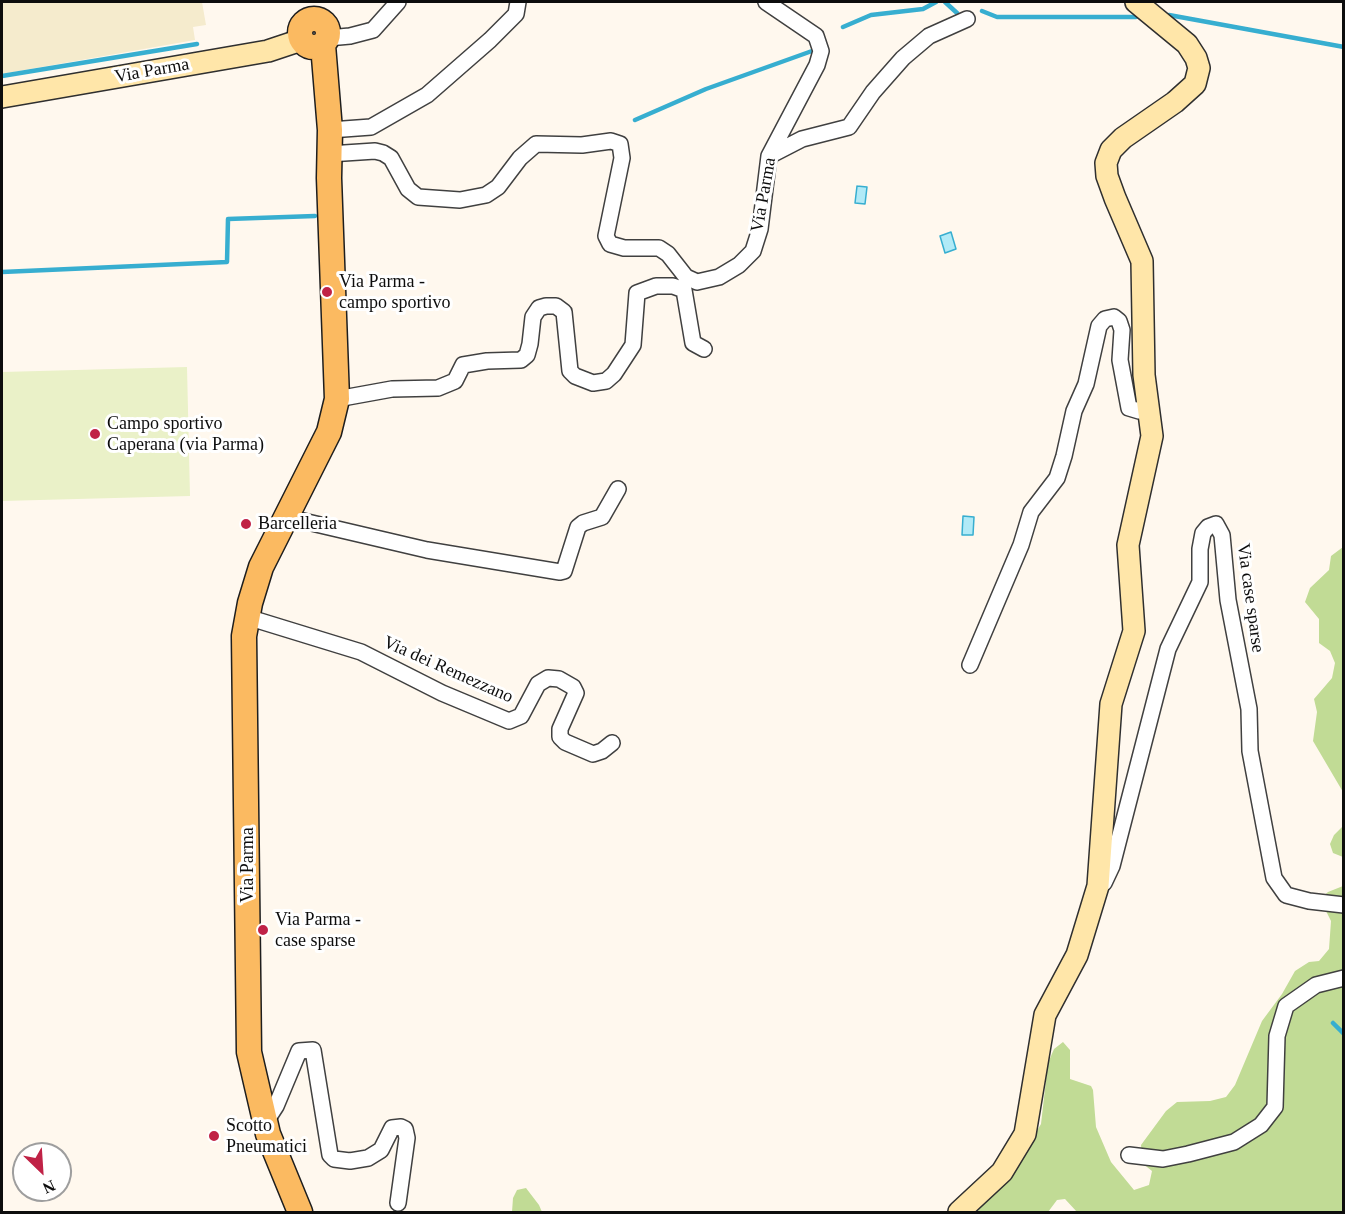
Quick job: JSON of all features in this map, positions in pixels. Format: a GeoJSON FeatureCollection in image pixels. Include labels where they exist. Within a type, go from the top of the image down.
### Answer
{"type":"FeatureCollection","features":[{"type":"Feature","properties":{"kind":"main road","name":"Via Parma"},"geometry":{"type":"LineString","coordinates":[[300,1212],[279,1165],[265,1122],[249,1041],[244,636],[261,567],[329,432],[337,399],[330,130],[316,28]]}},
{"type":"Feature","properties":{"kind":"street"},"geometry":{"type":"LineString","coordinates":[[330,130],[371,127],[427,94],[516,14],[518,2]]}},
{"type":"Feature","properties":{"kind":"street","name":"Via Parma"},"geometry":{"type":"LineString","coordinates":[[329,154],[375,151],[383,153],[391,158],[408,189],[418,197],[460,200],[486,195],[498,187],[520,158],[536,144],[582,145],[611,141],[620,144],[622,158],[606,236],[610,244],[624,248],[659,248],[668,254],[686,278],[697,282],[718,277],[739,265],[753,251],[760,229],[769,156],[817,65],[821,51],[816,36],[766,2]]}},
{"type":"Feature","properties":{"kind":"street"},"geometry":{"type":"LineString","coordinates":[[959,1212],[1002,1172],[1025,1134],[1045,1014],[1077,955],[1098,886],[1107,795],[1112,704],[1134,632],[1128,545],[1152,436],[1144,375],[1142,261],[1114,198],[1107,176],[1106,163],[1111,150],[1123,138],[1175,102],[1195,84],[1199,69],[1196,58],[1187,44],[1136,2]]}},
{"type":"Feature","properties":{"kind":"street"},"geometry":{"type":"LineString","coordinates":[[316,28],[350,36],[373,30],[395,6]]}},
{"type":"Feature","properties":{"kind":"street"},"geometry":{"type":"LineString","coordinates":[[769,156],[802,140],[849,128],[873,92],[903,58],[929,36],[967,19]]}},
{"type":"Feature","properties":{"kind":"street","name":"Via Parma"},"geometry":{"type":"LineString","coordinates":[[2,97],[268,51],[316,28]]}},
{"type":"Feature","properties":{"kind":"street"},"geometry":{"type":"LineString","coordinates":[[337,399],[392,389],[438,388],[455,381],[463,365],[498,360],[521,360],[527,355],[533,317],[538,308],[546,306],[556,306],[564,312],[570,370],[575,376],[593,383],[606,381],[614,374],[633,345],[637,293],[656,286],[673,286],[684,290],[693,343],[704,349]]}},
{"type":"Feature","properties":{"kind":"street"},"geometry":{"type":"LineString","coordinates":[[970,665],[1021,545],[1031,512],[1056,478],[1065,456],[1074,411],[1086,384],[1099,326],[1105,319],[1114,317],[1119,321],[1122,330],[1120,360],[1129,408],[1139,411],[1149,410]]}},
{"type":"Feature","properties":{"kind":"street"},"geometry":{"type":"LineString","coordinates":[[286,517],[427,550],[561,573],[578,527],[602,517],[618,489]]}},
{"type":"Feature","properties":{"kind":"street","name":"Via case sparse"},"geometry":{"type":"LineString","coordinates":[[1098,886],[1104,884],[1112,866],[1168,649],[1200,582],[1200,549],[1203,533],[1212,524],[1220,528],[1222,535],[1228,600],[1249,709],[1250,751],[1274,878],[1286,895],[1309,901],[1344,905]]}},
{"type":"Feature","properties":{"kind":"street","name":"Via dei Remezzano"},"geometry":{"type":"LineString","coordinates":[[247,617],[361,652],[442,693],[509,721],[521,716],[538,684],[548,678],[559,679],[573,687],[576,693],[560,729],[560,737],[564,742],[593,754],[602,751],[612,743]]}},
{"type":"Feature","properties":{"kind":"street"},"geometry":{"type":"LineString","coordinates":[[1129,1155],[1163,1159],[1188,1154],[1234,1142],[1261,1125],[1275,1107],[1277,1036],[1286,1006],[1316,984],[1344,978]]}},
{"type":"Feature","properties":{"kind":"street"},"geometry":{"type":"LineString","coordinates":[[265,1122],[276,1106],[299,1051],[313,1050],[330,1155],[334,1159],[350,1161],[368,1158],[381,1150],[392,1128],[405,1129],[407,1138],[398,1203]]}},
{"type":"Feature","properties":{"kind":"shaded area"},"geometry":{"type":"Polygon","coordinates":[[[2,2],[202,2],[206,25],[193,27],[195,40],[2,74],[2,2]]]}},
{"type":"Feature","properties":{"kind":"green space","name":"Campo sportivo Caperana (via Parma)"},"geometry":{"type":"Polygon","coordinates":[[[187,367],[190,496],[2,501],[2,372],[187,367]]]}},
{"type":"Feature","properties":{"kind":"green space"},"geometry":{"type":"Polygon","coordinates":[[[1343,547],[1343,792],[1313,741],[1317,712],[1314,699],[1332,678],[1335,663],[1330,651],[1319,643],[1319,619],[1305,602],[1310,588],[1329,570],[1331,556],[1343,547]]]}},
{"type":"Feature","properties":{"kind":"green space"},"geometry":{"type":"Polygon","coordinates":[[[1343,826],[1343,857],[1333,853],[1330,844],[1334,835],[1343,826]]]}},
{"type":"Feature","properties":{"kind":"green space"},"geometry":{"type":"Polygon","coordinates":[[[1343,886],[1343,1212],[1077,1212],[1065,1199],[1057,1200],[1048,1212],[977,1212],[1026,1149],[1041,1124],[1048,1063],[1054,1049],[1063,1042],[1070,1050],[1070,1079],[1091,1086],[1093,1090],[1096,1127],[1111,1162],[1134,1190],[1149,1185],[1152,1171],[1142,1163],[1141,1145],[1166,1111],[1177,1102],[1210,1101],[1226,1097],[1235,1085],[1262,1021],[1282,994],[1295,971],[1309,962],[1319,961],[1329,949],[1331,921],[1320,899],[1328,892],[1343,886]]]}},
{"type":"Feature","properties":{"kind":"green space"},"geometry":{"type":"Polygon","coordinates":[[[526,1188],[542,1212],[512,1212],[513,1198],[517,1190],[526,1188]]]}},
{"type":"Feature","properties":{"kind":"water"},"geometry":{"type":"Polygon","coordinates":[[[857,186],[867,187],[865,204],[855,203],[857,186]]]}},
{"type":"Feature","properties":{"kind":"water"},"geometry":{"type":"Polygon","coordinates":[[[951,232],[956,249],[945,253],[940,236],[951,232]]]}},
{"type":"Feature","properties":{"kind":"water"},"geometry":{"type":"Polygon","coordinates":[[[963,516],[974,517],[973,535],[962,535],[963,516]]]}},
{"type":"Feature","properties":{"kind":"waterway"},"geometry":{"type":"LineString","coordinates":[[843,27],[871,15],[923,9],[936,2]]}},
{"type":"Feature","properties":{"kind":"waterway"},"geometry":{"type":"LineString","coordinates":[[945,2],[957,13]]}},
{"type":"Feature","properties":{"kind":"waterway"},"geometry":{"type":"LineString","coordinates":[[982,11],[997,17],[1136,17]]}},
{"type":"Feature","properties":{"kind":"waterway"},"geometry":{"type":"LineString","coordinates":[[1169,15],[1344,47]]}},
{"type":"Feature","properties":{"kind":"waterway"},"geometry":{"type":"LineString","coordinates":[[2,76],[197,44]]}},
{"type":"Feature","properties":{"kind":"waterway"},"geometry":{"type":"LineString","coordinates":[[635,120],[706,89],[812,51]]}},
{"type":"Feature","properties":{"kind":"waterway"},"geometry":{"type":"LineString","coordinates":[[2,272],[227,262],[228,219],[315,216]]}},
{"type":"Feature","properties":{"kind":"waterway"},"geometry":{"type":"LineString","coordinates":[[1333,1023],[1344,1034]]}},
{"type":"Feature","properties":{"kind":"place","name":"Via Parma - campo sportivo"},"geometry":{"type":"Point","coordinates":[327,292]}},
{"type":"Feature","properties":{"kind":"place","name":"Campo sportivo Caperana (via Parma)"},"geometry":{"type":"Point","coordinates":[95,434]}},
{"type":"Feature","properties":{"kind":"place","name":"Barcelleria"},"geometry":{"type":"Point","coordinates":[246,524]}},
{"type":"Feature","properties":{"kind":"place","name":"Via Parma - case sparse"},"geometry":{"type":"Point","coordinates":[263,930]}},
{"type":"Feature","properties":{"kind":"place","name":"Scotto Pneumatici"},"geometry":{"type":"Point","coordinates":[214,1136]}}]}
